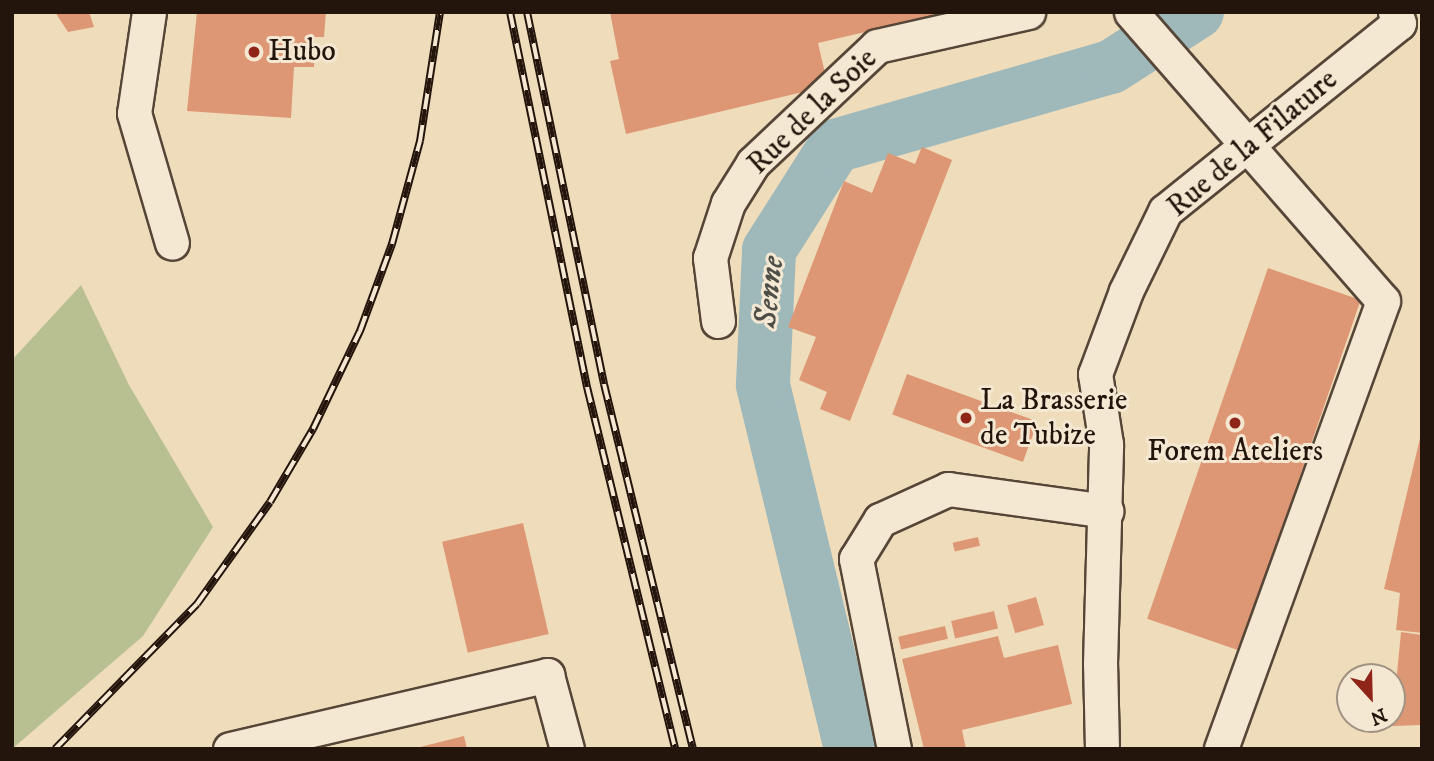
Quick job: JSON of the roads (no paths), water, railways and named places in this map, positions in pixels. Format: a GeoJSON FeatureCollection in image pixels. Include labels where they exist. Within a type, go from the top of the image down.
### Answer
{"type":"FeatureCollection","features":[{"type":"Feature","properties":{"kind":"street"},"geometry":{"type":"LineString","coordinates":[[149,12],[134,113],[172,243]]}},
{"type":"Feature","properties":{"kind":"street","name":"Rue de la Soie"},"geometry":{"type":"LineString","coordinates":[[719,321],[710,258],[728,203],[753,163],[877,46],[1028,12]]}},
{"type":"Feature","properties":{"kind":"street"},"geometry":{"type":"LineString","coordinates":[[1131,12],[1246,149],[1383,300],[1221,749]]}},
{"type":"Feature","properties":{"kind":"street","name":"Rue de la Filature"},"geometry":{"type":"LineString","coordinates":[[1102,749],[1100,664],[1106,444],[1095,374],[1126,291],[1165,211],[1246,149],[1399,23],[1395,12]]}},
{"type":"Feature","properties":{"kind":"street"},"geometry":{"type":"LineString","coordinates":[[894,749],[856,559],[880,520],[948,489],[1106,511]]}},
{"type":"Feature","properties":{"kind":"street"},"geometry":{"type":"LineString","coordinates":[[230,749],[547,675],[567,749]]}},
{"type":"Feature","properties":{"kind":"waterway","name":"Senne"},"geometry":{"type":"LineString","coordinates":[[851,749],[763,384],[769,250],[835,146],[1111,67],[1197,12]]}},
{"type":"Feature","properties":{"kind":"railway"},"geometry":{"type":"LineString","coordinates":[[55,749],[197,604],[270,502],[313,429],[360,331],[392,244],[420,141],[440,12]]}},
{"type":"Feature","properties":{"kind":"railway"},"geometry":{"type":"LineString","coordinates":[[510,12],[587,387],[675,749]]}},
{"type":"Feature","properties":{"kind":"railway"},"geometry":{"type":"LineString","coordinates":[[527,12],[604,384],[693,749]]}},
{"type":"Feature","properties":{"kind":"place","name":"Hubo"},"geometry":{"type":"Point","coordinates":[254,52]}},
{"type":"Feature","properties":{"kind":"place","name":"La Brasserie de Tubize"},"geometry":{"type":"Point","coordinates":[966,418]}},
{"type":"Feature","properties":{"kind":"place","name":"Forem Ateliers"},"geometry":{"type":"Point","coordinates":[1235,423]}}]}
